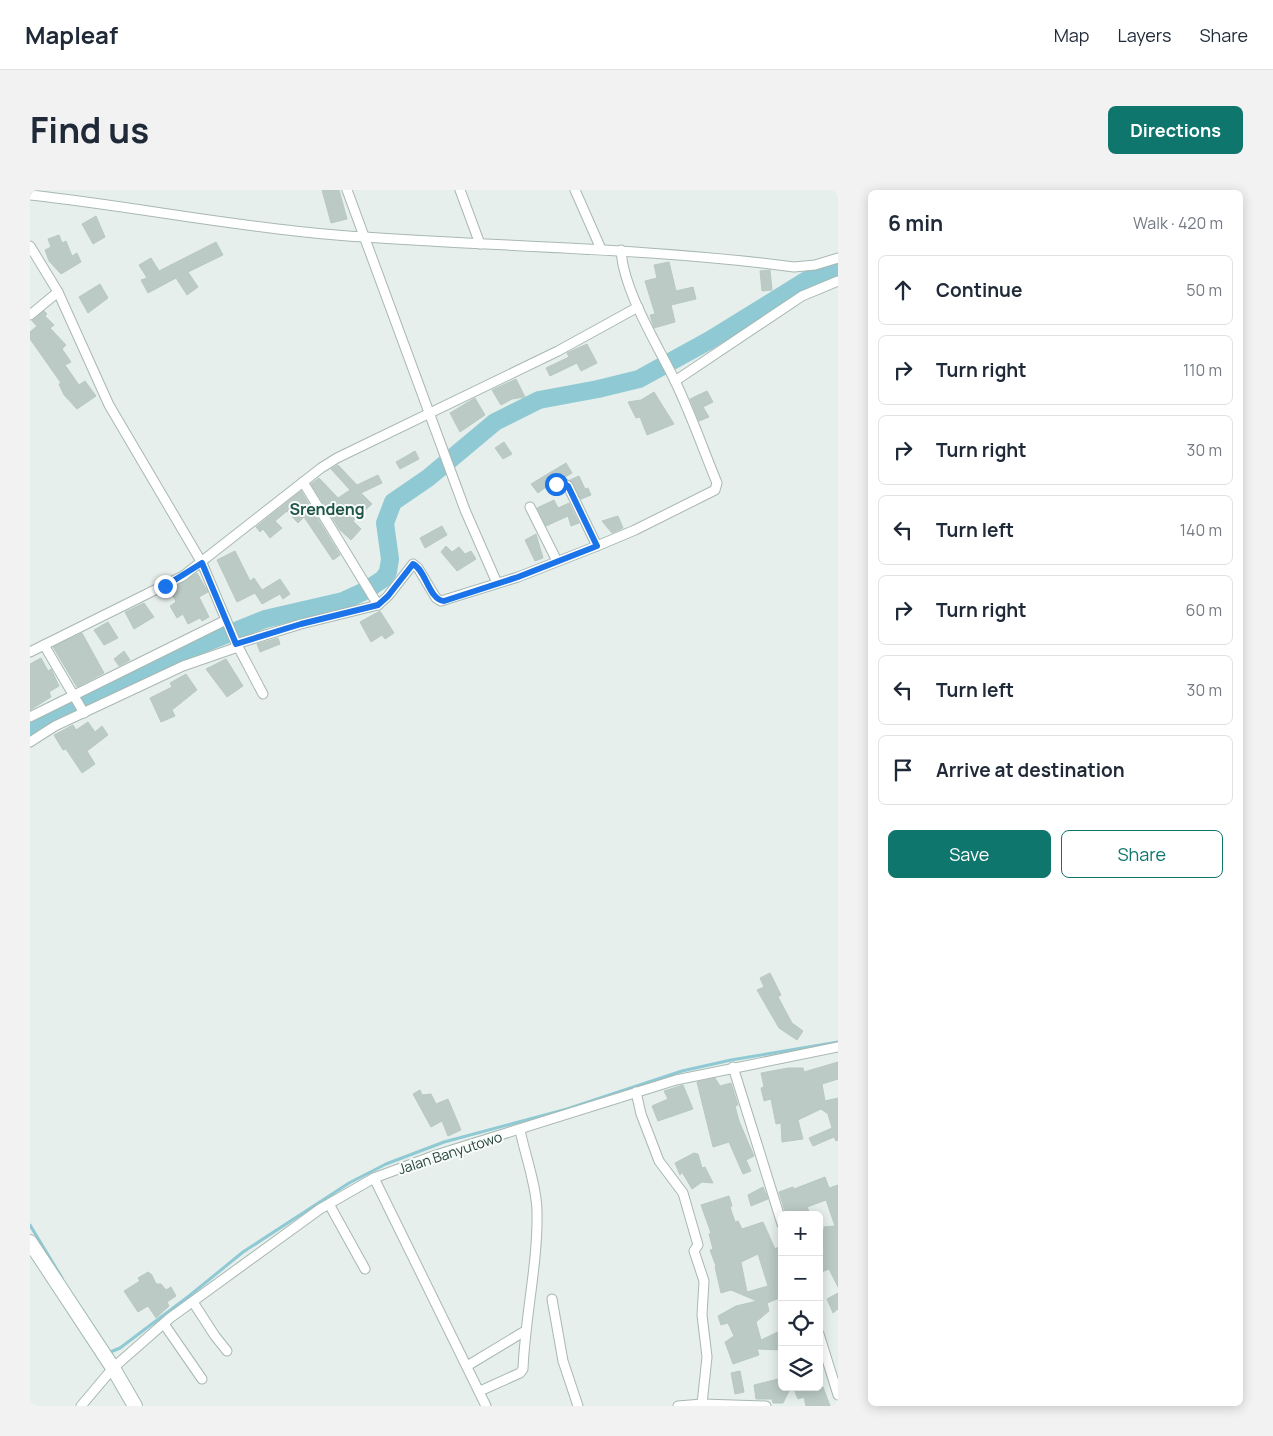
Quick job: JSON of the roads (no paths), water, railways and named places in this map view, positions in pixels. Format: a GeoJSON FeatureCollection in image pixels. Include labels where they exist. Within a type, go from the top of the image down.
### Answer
{"type":"FeatureCollection","features":[{"type":"Feature","properties":{"kind":"street"},"geometry":{"type":"LineString","coordinates":[[346,190],[446,454],[465,510],[497,583]]}},
{"type":"Feature","properties":{"kind":"street"},"geometry":{"type":"LineString","coordinates":[[460,190],[480,244]]}},
{"type":"Feature","properties":{"kind":"street"},"geometry":{"type":"LineString","coordinates":[[575,190],[600,247]]}},
{"type":"Feature","properties":{"kind":"street"},"geometry":{"type":"LineString","coordinates":[[30,195],[286,229],[362,235],[480,244],[600,247],[621,252],[794,267],[805,267],[838,258]]}},
{"type":"Feature","properties":{"kind":"street"},"geometry":{"type":"LineString","coordinates":[[30,246],[58,292],[109,405],[202,563],[236,644],[263,694]]}},
{"type":"Feature","properties":{"kind":"street"},"geometry":{"type":"LineString","coordinates":[[30,742],[83,711],[236,644],[376,602],[388,596],[413,564],[418,568],[436,598],[441,601],[497,583],[597,546],[635,530],[717,487],[673,378],[638,308],[623,267],[621,252]]}},
{"type":"Feature","properties":{"kind":"street"},"geometry":{"type":"LineString","coordinates":[[673,378],[802,296],[838,281]]}},
{"type":"Feature","properties":{"kind":"street"},"geometry":{"type":"LineString","coordinates":[[30,315],[58,292]]}},
{"type":"Feature","properties":{"kind":"street"},"geometry":{"type":"LineString","coordinates":[[30,652],[184,576],[303,482],[337,458],[558,351],[638,308]]}},
{"type":"Feature","properties":{"kind":"street"},"geometry":{"type":"LineString","coordinates":[[303,482],[376,602]]}},
{"type":"Feature","properties":{"kind":"street"},"geometry":{"type":"LineString","coordinates":[[556,484],[563,483],[568,486],[597,546]]}},
{"type":"Feature","properties":{"kind":"street"},"geometry":{"type":"LineString","coordinates":[[530,506],[557,561]]}},
{"type":"Feature","properties":{"kind":"street"},"geometry":{"type":"LineString","coordinates":[[30,718],[228,623]]}},
{"type":"Feature","properties":{"kind":"street"},"geometry":{"type":"LineString","coordinates":[[44,645],[83,711]]}},
{"type":"Feature","properties":{"kind":"street","name":"Jalan Banyutowo"},"geometry":{"type":"LineString","coordinates":[[81,1406],[113,1368],[164,1324],[329,1204],[374,1178],[436,1155],[676,1080],[838,1047]]}},
{"type":"Feature","properties":{"kind":"street"},"geometry":{"type":"LineString","coordinates":[[733,1067],[778,1211]]}},
{"type":"Feature","properties":{"kind":"street"},"geometry":{"type":"LineString","coordinates":[[636,1092],[641,1114],[659,1161],[683,1194],[698,1245],[694,1251],[704,1281],[702,1316],[707,1357],[700,1405]]}},
{"type":"Feature","properties":{"kind":"street"},"geometry":{"type":"LineString","coordinates":[[480,1392],[522,1371],[533,1272],[537,1209],[520,1130]]}},
{"type":"Feature","properties":{"kind":"street"},"geometry":{"type":"LineString","coordinates":[[374,1178],[486,1406]]}},
{"type":"Feature","properties":{"kind":"street"},"geometry":{"type":"LineString","coordinates":[[329,1204],[365,1269]]}},
{"type":"Feature","properties":{"kind":"street"},"geometry":{"type":"LineString","coordinates":[[30,1242],[113,1368],[135,1406]]}},
{"type":"Feature","properties":{"kind":"street"},"geometry":{"type":"LineString","coordinates":[[552,1299],[563,1361],[578,1406]]}},
{"type":"Feature","properties":{"kind":"street"},"geometry":{"type":"LineString","coordinates":[[193,1302],[215,1336],[227,1350]]}},
{"type":"Feature","properties":{"kind":"street"},"geometry":{"type":"LineString","coordinates":[[164,1324],[202,1379]]}},
{"type":"Feature","properties":{"kind":"street"},"geometry":{"type":"LineString","coordinates":[[467,1366],[525,1331]]}},
{"type":"Feature","properties":{"kind":"street"},"geometry":{"type":"LineString","coordinates":[[823,1346],[838,1394]]}},
{"type":"Feature","properties":{"kind":"street"},"geometry":{"type":"LineString","coordinates":[[678,1406],[766,1406]]}},
{"type":"Feature","properties":{"kind":"waterway"},"geometry":{"type":"LineString","coordinates":[[30,730],[47,719],[193,648],[265,619],[343,601],[365,591],[383,579],[388,572],[390,559],[385,523],[393,502],[428,478],[495,422],[539,400],[639,379],[710,340],[807,280],[838,271]]}},
{"type":"Feature","properties":{"kind":"waterway"},"geometry":{"type":"LineString","coordinates":[[108,1353],[120,1348],[243,1252],[349,1183],[386,1164],[444,1142],[567,1109],[682,1071],[731,1060],[838,1042]]}},
{"type":"Feature","properties":{"kind":"waterway"},"geometry":{"type":"LineString","coordinates":[[30,1225],[62,1278]]}},
{"type":"Feature","properties":{"kind":"district","name":"Srendeng"},"geometry":{"type":"Point","coordinates":[327,509]}}]}
